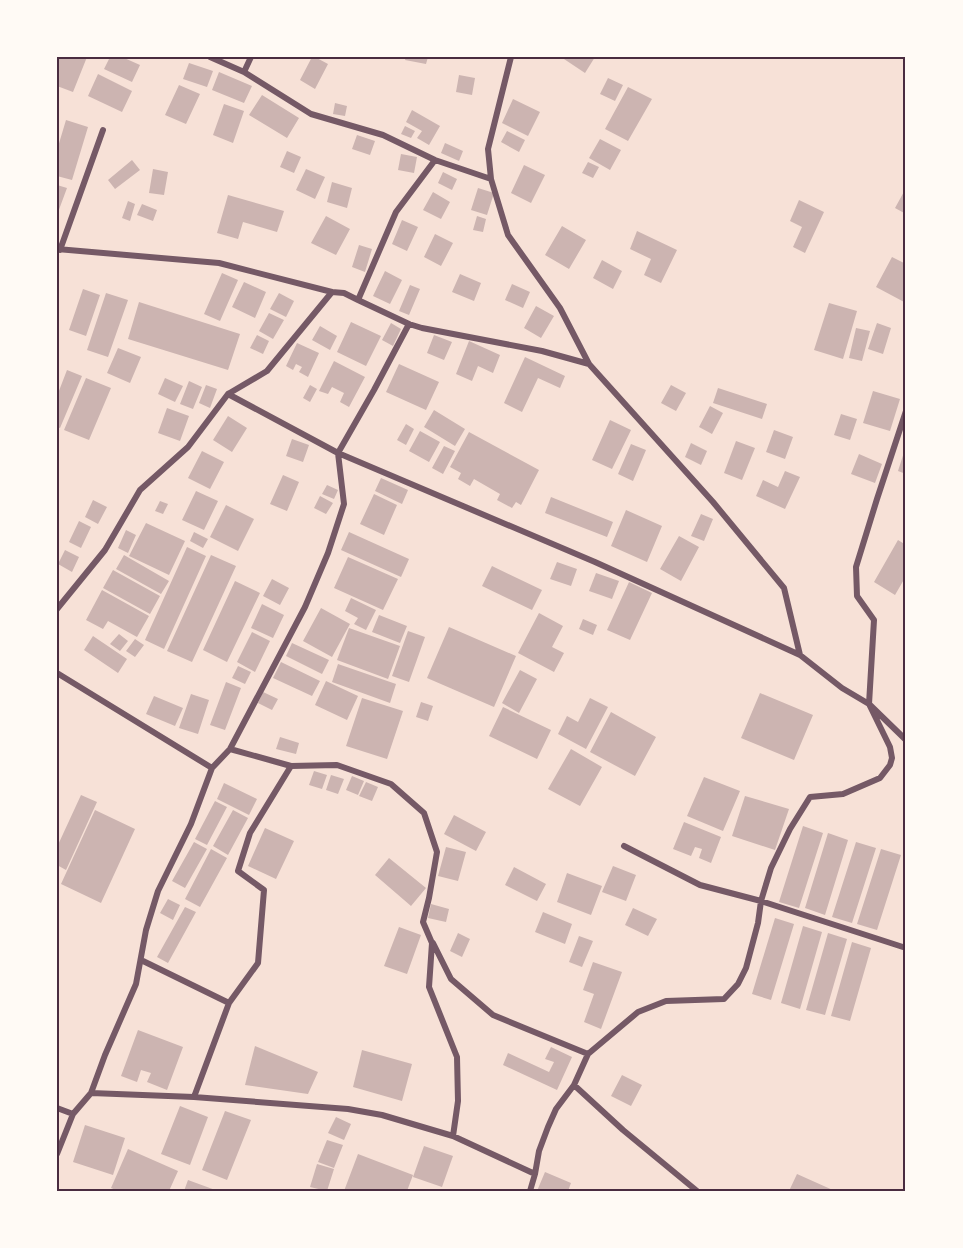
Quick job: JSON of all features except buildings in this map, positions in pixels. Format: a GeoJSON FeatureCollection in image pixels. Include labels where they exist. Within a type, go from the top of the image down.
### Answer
{"type":"FeatureCollection","features":[{"type":"Feature","properties":{"kind":"street"},"geometry":{"type":"LineString","coordinates":[[210,57],[244,72],[311,114],[383,135],[435,160],[491,179]]}},
{"type":"Feature","properties":{"kind":"street"},"geometry":{"type":"LineString","coordinates":[[244,72],[252,57]]}},
{"type":"Feature","properties":{"kind":"street"},"geometry":{"type":"LineString","coordinates":[[512,57],[488,149],[491,179],[508,235],[560,308],[589,364],[713,502],[784,588],[800,655]]}},
{"type":"Feature","properties":{"kind":"street"},"geometry":{"type":"LineString","coordinates":[[104,130],[58,250],[219,263],[332,292],[344,293],[422,328],[542,351],[589,364]]}},
{"type":"Feature","properties":{"kind":"street"},"geometry":{"type":"LineString","coordinates":[[358,300],[396,212],[435,160]]}},
{"type":"Feature","properties":{"kind":"street"},"geometry":{"type":"LineString","coordinates":[[57,609],[105,550],[140,490],[188,447],[228,394],[267,371],[332,292]]}},
{"type":"Feature","properties":{"kind":"street"},"geometry":{"type":"LineString","coordinates":[[57,1154],[73,1114],[92,1093],[105,1055],[136,984],[146,930],[158,891],[191,824],[212,768],[230,749],[305,607],[328,553],[344,504],[338,453],[409,324]]}},
{"type":"Feature","properties":{"kind":"street"},"geometry":{"type":"LineString","coordinates":[[228,394],[338,453],[595,562],[800,655],[842,688],[868,704],[906,740]]}},
{"type":"Feature","properties":{"kind":"street"},"geometry":{"type":"LineString","coordinates":[[530,1191],[539,1151],[548,1127],[556,1109],[574,1085],[588,1054],[638,1012],[666,1001],[724,999],[738,984],[746,968],[771,868],[790,829],[810,797],[843,794],[880,778],[890,765],[892,758],[890,747],[868,704],[874,620],[857,596],[856,567],[906,411]]}},
{"type":"Feature","properties":{"kind":"street"},"geometry":{"type":"LineString","coordinates":[[57,673],[212,768]]}},
{"type":"Feature","properties":{"kind":"street"},"geometry":{"type":"LineString","coordinates":[[230,749],[291,766],[337,765],[391,784],[424,813],[437,852],[423,922],[451,979],[493,1015],[588,1054]]}},
{"type":"Feature","properties":{"kind":"street"},"geometry":{"type":"LineString","coordinates":[[194,1097],[229,1003],[258,963],[264,890],[238,871],[250,833],[291,766]]}},
{"type":"Feature","properties":{"kind":"street"},"geometry":{"type":"LineString","coordinates":[[624,846],[700,885],[761,901],[906,948]]}},
{"type":"Feature","properties":{"kind":"street"},"geometry":{"type":"LineString","coordinates":[[432,943],[429,987],[457,1057],[458,1101],[453,1136]]}},
{"type":"Feature","properties":{"kind":"street"},"geometry":{"type":"LineString","coordinates":[[141,960],[229,1003]]}},
{"type":"Feature","properties":{"kind":"street"},"geometry":{"type":"LineString","coordinates":[[574,1085],[623,1130],[697,1191]]}},
{"type":"Feature","properties":{"kind":"street"},"geometry":{"type":"LineString","coordinates":[[92,1093],[194,1097],[348,1109],[382,1115],[453,1136],[535,1174]]}},
{"type":"Feature","properties":{"kind":"street"},"geometry":{"type":"LineString","coordinates":[[57,1108],[73,1114]]}}]}
